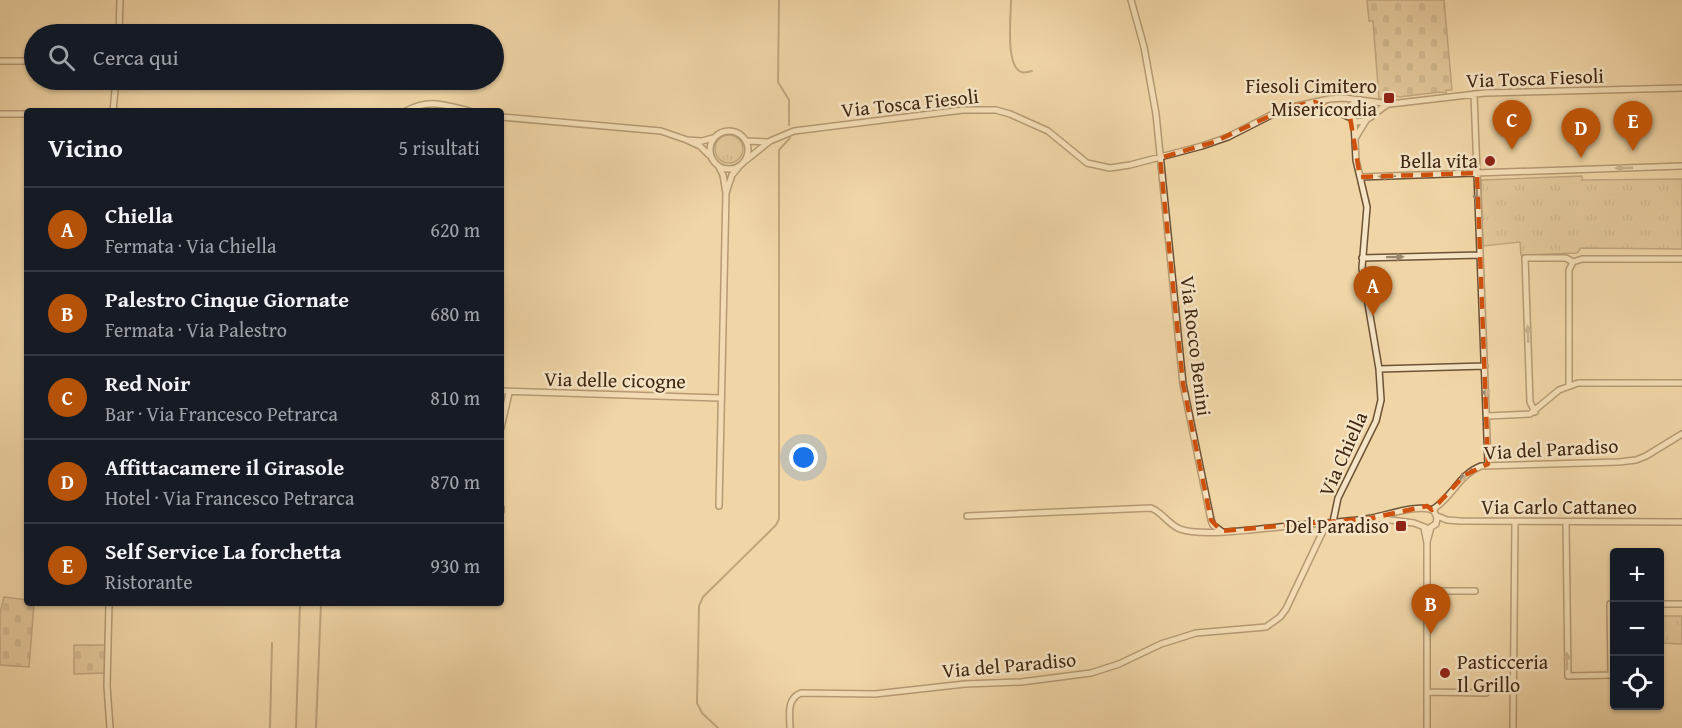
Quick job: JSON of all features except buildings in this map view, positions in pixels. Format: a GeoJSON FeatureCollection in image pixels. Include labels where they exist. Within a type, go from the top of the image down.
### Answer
{"type":"FeatureCollection","features":[{"type":"Feature","properties":{"kind":"street"},"geometry":{"type":"LineString","coordinates":[[119,24],[120,0]]}},
{"type":"Feature","properties":{"kind":"street","name":"Via Rocco Benini"},"geometry":{"type":"LineString","coordinates":[[1131,0],[1149,69],[1185,394],[1211,520],[1213,525],[1221,531]]}},
{"type":"Feature","properties":{"kind":"street"},"geometry":{"type":"LineString","coordinates":[[0,61],[24,61]]}},
{"type":"Feature","properties":{"kind":"street","name":"Via Tosca Fiesoli"},"geometry":{"type":"LineString","coordinates":[[739,166],[770,141],[804,129],[963,110],[981,109],[1010,114],[1035,124],[1057,138],[1080,159],[1094,166],[1120,167],[1214,142],[1283,109],[1335,98],[1389,104],[1474,94],[1682,88]]}},
{"type":"Feature","properties":{"kind":"street"},"geometry":{"type":"LineString","coordinates":[[113,108],[115,90]]}},
{"type":"Feature","properties":{"kind":"street"},"geometry":{"type":"LineString","coordinates":[[1474,94],[1488,464]]}},
{"type":"Feature","properties":{"kind":"street"},"geometry":{"type":"LineString","coordinates":[[1352,119],[1348,111],[1351,106],[1357,101],[1368,105],[1370,109],[1366,121],[1356,137]]}},
{"type":"Feature","properties":{"kind":"street"},"geometry":{"type":"LineString","coordinates":[[411,108],[434,102],[457,108]]}},
{"type":"Feature","properties":{"kind":"street"},"geometry":{"type":"LineString","coordinates":[[1315,102],[1359,123],[1366,121]]}},
{"type":"Feature","properties":{"kind":"street","name":"Via Tosca Fiesoli"},"geometry":{"type":"LineString","coordinates":[[1366,121],[1389,104]]}},
{"type":"Feature","properties":{"kind":"street"},"geometry":{"type":"LineString","coordinates":[[0,114],[24,114]]}},
{"type":"Feature","properties":{"kind":"street","name":"Via Tosca Fiesoli"},"geometry":{"type":"LineString","coordinates":[[504,117],[561,124],[661,130],[704,149],[718,166]]}},
{"type":"Feature","properties":{"kind":"street","name":"Via Chiella"},"geometry":{"type":"LineString","coordinates":[[967,516],[1150,508],[1156,510],[1178,528],[1191,531],[1221,531],[1333,522],[1338,498],[1380,410],[1379,369],[1363,279],[1362,258],[1367,218],[1365,195],[1355,155],[1356,137],[1352,119]]}},
{"type":"Feature","properties":{"kind":"street","name":"Via Tosca Fiesoli"},"geometry":{"type":"LineString","coordinates":[[687,140],[702,141],[715,137],[721,132],[733,131],[746,141],[770,141]]}},
{"type":"Feature","properties":{"kind":"street"},"geometry":{"type":"LineString","coordinates":[[711,157],[710,145],[715,137]]}},
{"type":"Feature","properties":{"kind":"street"},"geometry":{"type":"LineString","coordinates":[[745,161],[748,151],[746,141]]}},
{"type":"Feature","properties":{"kind":"street"},"geometry":{"type":"LineString","coordinates":[[718,166],[726,169],[739,166]]}},
{"type":"Feature","properties":{"kind":"street"},"geometry":{"type":"LineString","coordinates":[[718,166],[723,175],[726,193],[719,506]]}},
{"type":"Feature","properties":{"kind":"street"},"geometry":{"type":"LineString","coordinates":[[726,193],[732,175],[739,166]]}},
{"type":"Feature","properties":{"kind":"street"},"geometry":{"type":"LineString","coordinates":[[1360,177],[1682,166]]}},
{"type":"Feature","properties":{"kind":"street"},"geometry":{"type":"LineString","coordinates":[[1362,258],[1479,255]]}},
{"type":"Feature","properties":{"kind":"street"},"geometry":{"type":"LineString","coordinates":[[1534,412],[1530,402],[1525,258],[1566,258],[1573,262]]}},
{"type":"Feature","properties":{"kind":"street"},"geometry":{"type":"LineString","coordinates":[[1569,385],[1569,267],[1573,262],[1582,259],[1682,259]]}},
{"type":"Feature","properties":{"kind":"street"},"geometry":{"type":"LineString","coordinates":[[1379,369],[1485,366]]}},
{"type":"Feature","properties":{"kind":"street"},"geometry":{"type":"LineString","coordinates":[[1487,416],[1525,415],[1534,412],[1549,397],[1569,385],[1578,383],[1682,383]]}},
{"type":"Feature","properties":{"kind":"street","name":"Via delle cicogne"},"geometry":{"type":"LineString","coordinates":[[504,392],[720,398]]}},
{"type":"Feature","properties":{"kind":"street"},"geometry":{"type":"LineString","coordinates":[[504,415],[509,393]]}},
{"type":"Feature","properties":{"kind":"street","name":"Via del Paradiso"},"geometry":{"type":"LineString","coordinates":[[1432,510],[1444,502],[1465,475],[1475,468],[1488,464],[1636,460],[1682,434]]}},
{"type":"Feature","properties":{"kind":"street"},"geometry":{"type":"LineString","coordinates":[[1333,522],[1372,518],[1426,508],[1432,510],[1437,516],[1436,524],[1431,527],[1372,518]]}},
{"type":"Feature","properties":{"kind":"street"},"geometry":{"type":"LineString","coordinates":[[1420,510],[1417,518],[1427,542]]}},
{"type":"Feature","properties":{"kind":"street","name":"Via Carlo Cattaneo"},"geometry":{"type":"LineString","coordinates":[[1437,516],[1446,520],[1460,521],[1682,522]]}},
{"type":"Feature","properties":{"kind":"street","name":"Via del Paradiso"},"geometry":{"type":"LineString","coordinates":[[790,728],[790,706],[797,694],[875,694],[965,684],[1036,681],[1106,669],[1161,644],[1196,633],[1266,627],[1280,617],[1286,609],[1323,531],[1333,522]]}},
{"type":"Feature","properties":{"kind":"street"},"geometry":{"type":"LineString","coordinates":[[1513,728],[1515,522]]}},
{"type":"Feature","properties":{"kind":"street"},"geometry":{"type":"LineString","coordinates":[[1566,522],[1568,676],[1611,675],[1611,656]]}},
{"type":"Feature","properties":{"kind":"street"},"geometry":{"type":"LineString","coordinates":[[1427,728],[1427,542],[1431,527]]}},
{"type":"Feature","properties":{"kind":"street"},"geometry":{"type":"LineString","coordinates":[[1427,591],[1475,591]]}},
{"type":"Feature","properties":{"kind":"street"},"geometry":{"type":"LineString","coordinates":[[1664,604],[1682,604]]}},
{"type":"Feature","properties":{"kind":"street"},"geometry":{"type":"LineString","coordinates":[[109,606],[107,686],[110,728]]}},
{"type":"Feature","properties":{"kind":"street"},"geometry":{"type":"LineString","coordinates":[[1427,693],[1486,693]]}},
{"type":"Feature","properties":{"kind":"highlighted area"},"geometry":{"type":"Polygon","coordinates":[[[1315,102],[1350,117],[1360,177],[1477,173],[1488,464],[1465,475],[1432,510],[1427,506],[1372,518],[1221,531],[1211,520],[1183,384],[1160,158],[1214,142],[1289,107],[1315,102]]]}},
{"type":"Feature","properties":{"kind":"green space"},"geometry":{"type":"Polygon","coordinates":[[[1367,0],[1444,0],[1452,90],[1446,90],[1446,93],[1379,99],[1373,21],[1369,21],[1367,0]]]}},
{"type":"Feature","properties":{"kind":"green space"},"geometry":{"type":"Polygon","coordinates":[[[729,135],[739,139],[743,149],[739,159],[729,163],[719,159],[715,149],[719,139],[729,135]]]}},
{"type":"Feature","properties":{"kind":"green space"},"geometry":{"type":"Polygon","coordinates":[[[1582,176],[1582,180],[1682,179],[1682,249],[1581,248],[1577,253],[1521,255],[1520,242],[1483,246],[1481,180],[1582,176]]]}},
{"type":"Feature","properties":{"kind":"green space"},"geometry":{"type":"Polygon","coordinates":[[[4,597],[24,600],[24,606],[34,606],[29,667],[0,665],[0,613],[4,597]]]}},
{"type":"Feature","properties":{"kind":"green space"},"geometry":{"type":"Polygon","coordinates":[[[1664,616],[1682,616],[1682,644],[1664,643],[1664,616]]]}},
{"type":"Feature","properties":{"kind":"green space"},"geometry":{"type":"Polygon","coordinates":[[[74,645],[105,645],[106,673],[74,674],[74,645]]]}},
{"type":"Feature","properties":{"kind":"waterway"},"geometry":{"type":"LineString","coordinates":[[779,0],[778,82],[789,100],[789,125]]}},
{"type":"Feature","properties":{"kind":"waterway"},"geometry":{"type":"LineString","coordinates":[[1011,0],[1010,37],[1014,64],[1020,71],[1032,71]]}},
{"type":"Feature","properties":{"kind":"waterway"},"geometry":{"type":"LineString","coordinates":[[718,728],[702,713],[697,703],[699,606],[703,597],[776,525],[779,519],[779,150],[790,138]]}},
{"type":"Feature","properties":{"kind":"waterway"},"geometry":{"type":"LineString","coordinates":[[296,728],[300,606]]}},
{"type":"Feature","properties":{"kind":"waterway"},"geometry":{"type":"LineString","coordinates":[[316,728],[321,606]]}},
{"type":"Feature","properties":{"kind":"waterway"},"geometry":{"type":"LineString","coordinates":[[270,728],[272,643]]}},
{"type":"Feature","properties":{"kind":"place","name":"Fiesoli Cimitero Misericordia"},"geometry":{"type":"Point","coordinates":[1389,98]}},
{"type":"Feature","properties":{"kind":"place","name":"Red Noir"},"geometry":{"type":"Point","coordinates":[1512,150]}},
{"type":"Feature","properties":{"kind":"place","name":"Self Service La forchetta"},"geometry":{"type":"Point","coordinates":[1633,151]}},
{"type":"Feature","properties":{"kind":"place","name":"Affittacamere il Girasole"},"geometry":{"type":"Point","coordinates":[1581,158]}},
{"type":"Feature","properties":{"kind":"place","name":"Bella vita"},"geometry":{"type":"Point","coordinates":[1490,161]}},
{"type":"Feature","properties":{"kind":"place","name":"Chiella"},"geometry":{"type":"Point","coordinates":[1373,316]}},
{"type":"Feature","properties":{"kind":"place","name":"Del Paradiso"},"geometry":{"type":"Point","coordinates":[1401,526]}},
{"type":"Feature","properties":{"kind":"place","name":"Palestro Cinque Giornate"},"geometry":{"type":"Point","coordinates":[1431,634]}},
{"type":"Feature","properties":{"kind":"place","name":"Pasticceria Il Grillo"},"geometry":{"type":"Point","coordinates":[1445,673]}}]}
